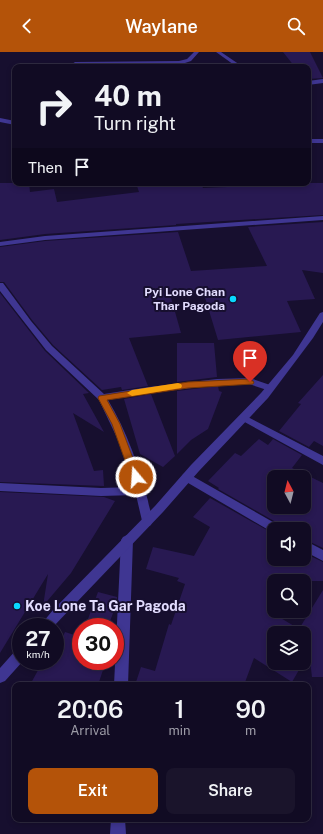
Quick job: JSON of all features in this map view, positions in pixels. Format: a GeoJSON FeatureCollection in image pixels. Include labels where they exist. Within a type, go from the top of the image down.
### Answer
{"type":"FeatureCollection","features":[{"type":"Feature","properties":{"kind":"street"},"geometry":{"type":"LineString","coordinates":[[151,64],[186,61],[197,52]]}},
{"type":"Feature","properties":{"kind":"street"},"geometry":{"type":"LineString","coordinates":[[218,52],[236,64]]}},
{"type":"Feature","properties":{"kind":"street"},"geometry":{"type":"LineString","coordinates":[[311,83],[323,81]]}},
{"type":"Feature","properties":{"kind":"street"},"geometry":{"type":"LineString","coordinates":[[0,120],[12,122]]}},
{"type":"Feature","properties":{"kind":"street"},"geometry":{"type":"LineString","coordinates":[[311,141],[323,141]]}},
{"type":"Feature","properties":{"kind":"street"},"geometry":{"type":"LineString","coordinates":[[0,244],[45,238],[323,218]]}},
{"type":"Feature","properties":{"kind":"street"},"geometry":{"type":"LineString","coordinates":[[0,286],[49,348],[102,398],[116,424],[140,491],[147,522]]}},
{"type":"Feature","properties":{"kind":"street"},"geometry":{"type":"LineString","coordinates":[[54,618],[147,522],[187,477],[244,418],[283,374],[323,315]]}},
{"type":"Feature","properties":{"kind":"street"},"geometry":{"type":"LineString","coordinates":[[102,398],[149,390],[217,382],[250,382],[270,388]]}},
{"type":"Feature","properties":{"kind":"street"},"geometry":{"type":"LineString","coordinates":[[244,418],[323,462]]}},
{"type":"Feature","properties":{"kind":"street"},"geometry":{"type":"LineString","coordinates":[[187,477],[267,524]]}},
{"type":"Feature","properties":{"kind":"street"},"geometry":{"type":"LineString","coordinates":[[0,487],[100,492],[140,491]]}},
{"type":"Feature","properties":{"kind":"street"},"geometry":{"type":"LineString","coordinates":[[121,682],[128,540]]}},
{"type":"Feature","properties":{"kind":"street"},"geometry":{"type":"LineString","coordinates":[[311,549],[323,556]]}},
{"type":"Feature","properties":{"kind":"street"},"geometry":{"type":"LineString","coordinates":[[0,677],[12,664]]}},
{"type":"Feature","properties":{"kind":"street"},"geometry":{"type":"LineString","coordinates":[[118,822],[118,834]]}},
{"type":"Feature","properties":{"kind":"building"},"geometry":{"type":"Polygon","coordinates":[[[283,52],[310,52],[323,78],[311,79],[311,64],[293,64],[283,52]]]}},
{"type":"Feature","properties":{"kind":"building"},"geometry":{"type":"Polygon","coordinates":[[[0,183],[12,183],[12,186],[29,186],[30,192],[54,189],[57,202],[139,192],[137,186],[202,186],[203,188],[311,186],[311,183],[323,183],[323,215],[45,234],[0,240],[0,183]]]}},
{"type":"Feature","properties":{"kind":"building"},"geometry":{"type":"Polygon","coordinates":[[[323,222],[323,273],[302,270],[315,299],[287,301],[301,332],[218,340],[203,291],[170,294],[181,333],[129,338],[148,386],[122,390],[121,387],[102,390],[53,345],[32,320],[4,282],[0,282],[0,247],[45,241],[178,232],[191,271],[267,266],[248,227],[323,222]]]}},
{"type":"Feature","properties":{"kind":"building"},"geometry":{"type":"Polygon","coordinates":[[[0,293],[45,351],[89,393],[83,394],[104,432],[73,413],[94,471],[103,470],[104,486],[0,482],[0,293]]]}},
{"type":"Feature","properties":{"kind":"building"},"geometry":{"type":"Polygon","coordinates":[[[177,343],[214,343],[217,377],[177,382],[177,343]]]}},
{"type":"Feature","properties":{"kind":"building"},"geometry":{"type":"Polygon","coordinates":[[[323,375],[323,446],[314,441],[309,447],[279,431],[301,404],[298,403],[323,375]]]}},
{"type":"Feature","properties":{"kind":"building"},"geometry":{"type":"Polygon","coordinates":[[[218,386],[219,391],[222,392],[208,429],[191,440],[177,454],[177,391],[218,386]]]}},
{"type":"Feature","properties":{"kind":"building"},"geometry":{"type":"Polygon","coordinates":[[[151,394],[175,456],[163,467],[140,454],[124,399],[151,394]]]}},
{"type":"Feature","properties":{"kind":"building"},"geometry":{"type":"Polygon","coordinates":[[[259,439],[268,445],[273,439],[302,455],[292,468],[296,470],[267,470],[267,514],[311,514],[311,477],[323,483],[323,548],[311,542],[311,522],[276,522],[218,489],[219,488],[208,481],[235,453],[241,456],[259,439]]]}},
{"type":"Feature","properties":{"kind":"building"},"geometry":{"type":"Polygon","coordinates":[[[0,492],[104,497],[115,501],[71,573],[43,606],[48,574],[21,618],[12,618],[12,633],[0,653],[0,492]]]}},
{"type":"Feature","properties":{"kind":"building"},"geometry":{"type":"Polygon","coordinates":[[[210,498],[267,530],[267,566],[311,566],[311,556],[323,562],[323,581],[311,581],[311,574],[267,574],[267,618],[281,618],[294,626],[267,626],[267,666],[254,658],[245,682],[136,682],[141,667],[155,671],[169,624],[171,625],[185,584],[177,581],[179,578],[146,569],[153,547],[194,556],[210,527],[193,517],[210,498]]]}},
{"type":"Feature","properties":{"kind":"building"},"geometry":{"type":"Polygon","coordinates":[[[323,590],[323,677],[312,677],[311,626],[301,626],[306,618],[311,618],[311,610],[323,590]]]}},
{"type":"Feature","properties":{"kind":"building"},"geometry":{"type":"Polygon","coordinates":[[[98,592],[117,597],[117,602],[111,618],[88,618],[98,592]]]}},
{"type":"Feature","properties":{"kind":"building"},"geometry":{"type":"Polygon","coordinates":[[[65,632],[72,634],[72,670],[103,670],[99,682],[32,682],[38,670],[64,670],[65,632]]]}},
{"type":"Feature","properties":{"kind":"building"},"geometry":{"type":"Polygon","coordinates":[[[273,670],[299,670],[292,682],[273,670]]]}},
{"type":"Feature","properties":{"kind":"slow traffic"},"geometry":{"type":"LineString","coordinates":[[132,393],[178,386]]}},
{"type":"Feature","properties":{"kind":"place","name":"Pyi Lone Chan Thar Pagoda"},"geometry":{"type":"Point","coordinates":[233,299]}},
{"type":"Feature","properties":{"kind":"place","name":"Koe Lone Ta Gar Pagoda"},"geometry":{"type":"Point","coordinates":[17,606]}},
{"type":"Feature","properties":{"kind":"route"},"geometry":{"type":"LineString","coordinates":[[136,477],[116,424],[102,398],[188,385],[217,382],[250,382]]}}]}
